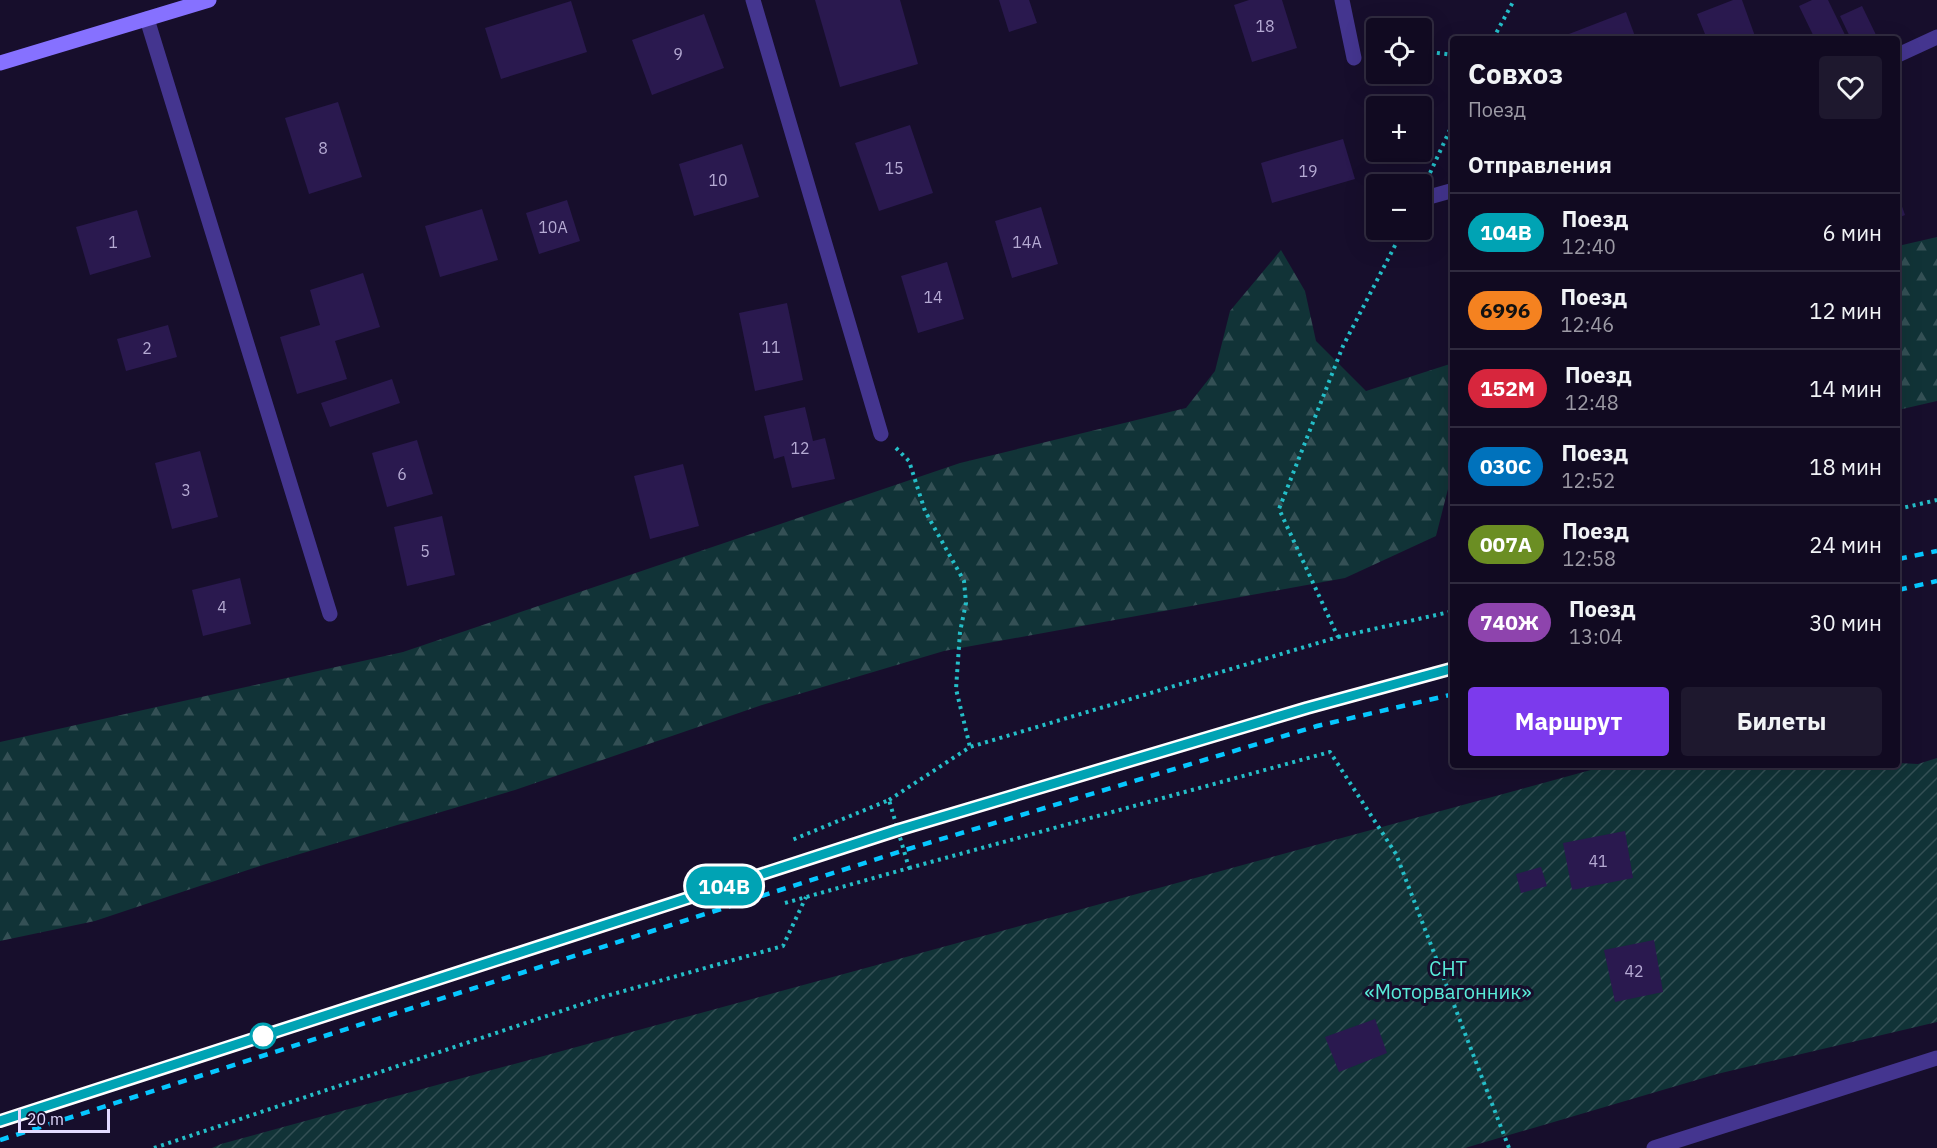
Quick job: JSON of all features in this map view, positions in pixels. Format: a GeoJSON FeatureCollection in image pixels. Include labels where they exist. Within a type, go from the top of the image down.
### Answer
{"type":"FeatureCollection","features":[{"type":"Feature","properties":{"kind":"main road"},"geometry":{"type":"LineString","coordinates":[[0,63],[209,0]]}},
{"type":"Feature","properties":{"kind":"street"},"geometry":{"type":"LineString","coordinates":[[753,0],[881,434]]}},
{"type":"Feature","properties":{"kind":"street"},"geometry":{"type":"LineString","coordinates":[[1342,0],[1354,58]]}},
{"type":"Feature","properties":{"kind":"street"},"geometry":{"type":"LineString","coordinates":[[147,19],[330,614]]}},
{"type":"Feature","properties":{"kind":"street"},"geometry":{"type":"LineString","coordinates":[[1900,54],[1937,38]]}},
{"type":"Feature","properties":{"kind":"street"},"geometry":{"type":"LineString","coordinates":[[1432,196],[1450,191]]}},
{"type":"Feature","properties":{"kind":"street"},"geometry":{"type":"LineString","coordinates":[[1654,1148],[1937,1058]]}},
{"type":"Feature","properties":{"kind":"path"},"geometry":{"type":"LineString","coordinates":[[1495,36],[1514,0]]}},
{"type":"Feature","properties":{"kind":"path"},"geometry":{"type":"LineString","coordinates":[[1432,52],[1450,54]]}},
{"type":"Feature","properties":{"kind":"path"},"geometry":{"type":"LineString","coordinates":[[1429,174],[1450,130]]}},
{"type":"Feature","properties":{"kind":"path"},"geometry":{"type":"LineString","coordinates":[[1338,637],[1279,509],[1343,346],[1397,240]]}},
{"type":"Feature","properties":{"kind":"path"},"geometry":{"type":"LineString","coordinates":[[881,434],[909,461],[925,511],[964,581],[966,603],[960,632],[956,689],[970,747]]}},
{"type":"Feature","properties":{"kind":"path"},"geometry":{"type":"LineString","coordinates":[[1900,509],[1937,500]]}},
{"type":"Feature","properties":{"kind":"path"},"geometry":{"type":"LineString","coordinates":[[792,840],[889,800],[970,747],[1338,637],[1450,612]]}},
{"type":"Feature","properties":{"kind":"path"},"geometry":{"type":"LineString","coordinates":[[785,903],[1330,752],[1396,854],[1509,1148]]}},
{"type":"Feature","properties":{"kind":"path"},"geometry":{"type":"LineString","coordinates":[[889,800],[909,868]]}},
{"type":"Feature","properties":{"kind":"path"},"geometry":{"type":"LineString","coordinates":[[154,1148],[606,996],[783,946],[806,897]]}},
{"type":"Feature","properties":{"kind":"green space"},"geometry":{"type":"Polygon","coordinates":[[[1937,237],[1937,401],[1900,410],[1900,246],[1937,237]]]}},
{"type":"Feature","properties":{"kind":"green space"},"geometry":{"type":"Polygon","coordinates":[[[1281,250],[1305,291],[1316,341],[1366,391],[1450,364],[1450,490],[1448,489],[1436,536],[1345,578],[944,651],[762,705],[515,790],[266,864],[95,921],[0,941],[0,742],[403,652],[960,463],[1186,408],[1215,371],[1230,311],[1281,250]]]}},
{"type":"Feature","properties":{"kind":"green space","name":"СНТ «Моторвагонник»"},"geometry":{"type":"Polygon","coordinates":[[[1937,758],[1937,1022],[1717,1074],[1465,1148],[212,1148],[1598,768],[1900,768],[1900,763],[1918,764],[1937,758]]]}},
{"type":"Feature","properties":{"kind":"building"},"geometry":{"type":"Polygon","coordinates":[[[815,0],[900,0],[918,64],[840,87],[815,0]]]}},
{"type":"Feature","properties":{"kind":"building"},"geometry":{"type":"Polygon","coordinates":[[[999,0],[1029,0],[1037,23],[1009,32],[999,0]]]}},
{"type":"Feature","properties":{"kind":"building"},"geometry":{"type":"Polygon","coordinates":[[[1249,0],[1282,0],[1297,48],[1252,62],[1234,5],[1249,0]]]}},
{"type":"Feature","properties":{"kind":"building"},"geometry":{"type":"Polygon","coordinates":[[[1733,0],[1742,0],[1755,36],[1706,36],[1697,14],[1733,0]]]}},
{"type":"Feature","properties":{"kind":"building"},"geometry":{"type":"Polygon","coordinates":[[[1812,0],[1828,0],[1846,36],[1814,36],[1799,6],[1812,0]]]}},
{"type":"Feature","properties":{"kind":"building"},"geometry":{"type":"Polygon","coordinates":[[[571,1],[587,52],[501,79],[485,28],[571,1]]]}},
{"type":"Feature","properties":{"kind":"building"},"geometry":{"type":"Polygon","coordinates":[[[1862,6],[1877,36],[1850,36],[1840,16],[1862,6]]]}},
{"type":"Feature","properties":{"kind":"building"},"geometry":{"type":"Polygon","coordinates":[[[1626,12],[1635,36],[1570,36],[1569,34],[1626,12]]]}},
{"type":"Feature","properties":{"kind":"building"},"geometry":{"type":"Polygon","coordinates":[[[704,14],[724,68],[652,95],[632,40],[704,14]]]}},
{"type":"Feature","properties":{"kind":"building"},"geometry":{"type":"Polygon","coordinates":[[[338,102],[362,177],[309,194],[285,118],[338,102]]]}},
{"type":"Feature","properties":{"kind":"building"},"geometry":{"type":"Polygon","coordinates":[[[910,125],[933,193],[879,211],[855,143],[910,125]]]}},
{"type":"Feature","properties":{"kind":"building"},"geometry":{"type":"Polygon","coordinates":[[[1343,139],[1355,179],[1272,203],[1261,163],[1343,139]]]}},
{"type":"Feature","properties":{"kind":"building"},"geometry":{"type":"Polygon","coordinates":[[[742,144],[759,197],[694,216],[679,164],[742,144]]]}},
{"type":"Feature","properties":{"kind":"building"},"geometry":{"type":"Polygon","coordinates":[[[567,200],[580,241],[539,254],[526,213],[567,200]]]}},
{"type":"Feature","properties":{"kind":"building"},"geometry":{"type":"Polygon","coordinates":[[[1900,201],[1905,215],[1900,217],[1900,201]]]}},
{"type":"Feature","properties":{"kind":"building"},"geometry":{"type":"Polygon","coordinates":[[[1041,207],[1058,264],[1012,278],[995,221],[1041,207]]]}},
{"type":"Feature","properties":{"kind":"building"},"geometry":{"type":"Polygon","coordinates":[[[482,209],[498,260],[440,277],[425,226],[482,209]]]}},
{"type":"Feature","properties":{"kind":"building"},"geometry":{"type":"Polygon","coordinates":[[[137,210],[151,257],[90,275],[76,227],[137,210]]]}},
{"type":"Feature","properties":{"kind":"building"},"geometry":{"type":"Polygon","coordinates":[[[947,262],[964,319],[918,333],[901,276],[947,262]]]}},
{"type":"Feature","properties":{"kind":"building"},"geometry":{"type":"Polygon","coordinates":[[[363,273],[380,327],[335,341],[347,379],[297,394],[280,337],[320,325],[310,290],[363,273]]]}},
{"type":"Feature","properties":{"kind":"building"},"geometry":{"type":"Polygon","coordinates":[[[787,303],[803,380],[755,391],[739,313],[787,303]]]}},
{"type":"Feature","properties":{"kind":"building"},"geometry":{"type":"Polygon","coordinates":[[[168,325],[177,357],[126,371],[117,339],[168,325]]]}},
{"type":"Feature","properties":{"kind":"building"},"geometry":{"type":"Polygon","coordinates":[[[392,379],[400,403],[330,427],[321,403],[392,379]]]}},
{"type":"Feature","properties":{"kind":"building"},"geometry":{"type":"Polygon","coordinates":[[[805,407],[813,441],[825,438],[835,479],[792,488],[784,456],[774,459],[764,416],[805,407]]]}},
{"type":"Feature","properties":{"kind":"building"},"geometry":{"type":"Polygon","coordinates":[[[417,440],[433,494],[387,507],[372,453],[417,440]]]}},
{"type":"Feature","properties":{"kind":"building"},"geometry":{"type":"Polygon","coordinates":[[[200,451],[218,517],[172,529],[155,463],[200,451]]]}},
{"type":"Feature","properties":{"kind":"building"},"geometry":{"type":"Polygon","coordinates":[[[683,464],[699,526],[650,539],[634,476],[683,464]]]}},
{"type":"Feature","properties":{"kind":"building"},"geometry":{"type":"Polygon","coordinates":[[[442,516],[455,575],[407,586],[394,527],[442,516]]]}},
{"type":"Feature","properties":{"kind":"building"},"geometry":{"type":"Polygon","coordinates":[[[240,578],[251,624],[203,636],[192,590],[240,578]]]}},
{"type":"Feature","properties":{"kind":"building"},"geometry":{"type":"Polygon","coordinates":[[[1625,831],[1633,878],[1572,890],[1563,843],[1625,831]]]}},
{"type":"Feature","properties":{"kind":"building"},"geometry":{"type":"Polygon","coordinates":[[[1541,867],[1547,886],[1521,893],[1516,874],[1541,867]]]}},
{"type":"Feature","properties":{"kind":"building"},"geometry":{"type":"Polygon","coordinates":[[[1654,940],[1663,992],[1615,1002],[1604,950],[1654,940]]]}},
{"type":"Feature","properties":{"kind":"building"},"geometry":{"type":"Polygon","coordinates":[[[1375,1019],[1387,1053],[1339,1072],[1325,1037],[1375,1019]]]}},
{"type":"Feature","properties":{"kind":"railway"},"geometry":{"type":"LineString","coordinates":[[1900,559],[1937,551]]}},
{"type":"Feature","properties":{"kind":"railway"},"geometry":{"type":"LineString","coordinates":[[1900,590],[1937,581]]}},
{"type":"Feature","properties":{"kind":"railway"},"geometry":{"type":"LineString","coordinates":[[0,1121],[898,829],[1307,708],[1450,669]]}},
{"type":"Feature","properties":{"kind":"railway"},"geometry":{"type":"LineString","coordinates":[[0,1140],[905,850],[1317,726],[1450,695]]}},
{"type":"Feature","properties":{"kind":"train","name":"104В"},"geometry":{"type":"LineString","coordinates":[[0,1121],[898,830],[1307,708],[1450,669]]}}]}
